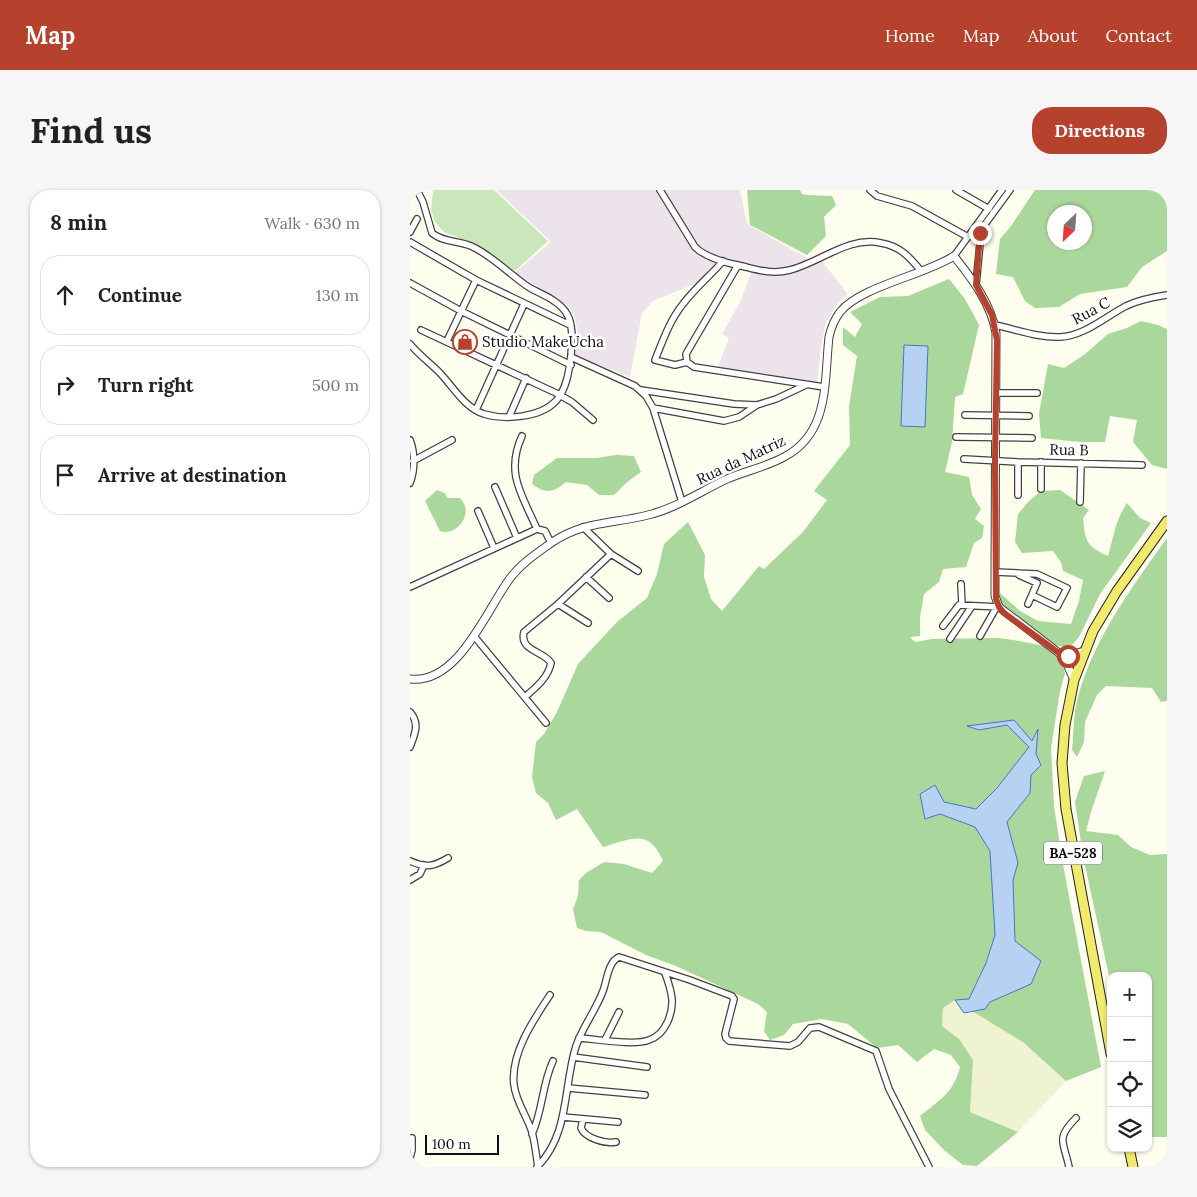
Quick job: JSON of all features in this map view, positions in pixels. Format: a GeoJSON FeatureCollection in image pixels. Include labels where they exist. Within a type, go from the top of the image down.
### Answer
{"type":"FeatureCollection","features":[{"type":"Feature","properties":{"kind":"main road","name":"BA-528"},"geometry":{"type":"LineString","coordinates":[[1107,1033],[1073,856],[1063,787],[1062,763],[1065,725],[1074,680],[1084,651],[1105,609],[1167,521]]}},
{"type":"Feature","properties":{"kind":"main road"},"geometry":{"type":"LineString","coordinates":[[1130,1152],[1133,1167]]}},
{"type":"Feature","properties":{"kind":"street"},"geometry":{"type":"LineString","coordinates":[[410,344],[476,410],[491,415],[509,417],[544,409],[556,400],[568,378],[573,339],[566,313],[560,306],[469,245],[435,236],[430,228],[423,202],[417,190]]}},
{"type":"Feature","properties":{"kind":"street"},"geometry":{"type":"LineString","coordinates":[[660,190],[695,247],[703,253],[723,261],[770,272],[791,270],[853,243],[864,241],[886,244],[897,248],[904,252],[921,271]]}},
{"type":"Feature","properties":{"kind":"street"},"geometry":{"type":"LineString","coordinates":[[870,190],[877,196],[912,206],[968,237]]}},
{"type":"Feature","properties":{"kind":"street"},"geometry":{"type":"LineString","coordinates":[[956,190],[989,209]]}},
{"type":"Feature","properties":{"kind":"street","name":"Rua da Matriz"},"geometry":{"type":"LineString","coordinates":[[410,679],[422,679],[443,670],[458,657],[474,636],[513,575],[532,556],[566,533],[584,527],[649,515],[682,502],[731,477],[783,458],[802,444],[812,432],[819,418],[829,337],[832,326],[841,310],[865,295],[954,256],[1002,190]]}},
{"type":"Feature","properties":{"kind":"street"},"geometry":{"type":"LineString","coordinates":[[976,285],[980,233],[1010,190]]}},
{"type":"Feature","properties":{"kind":"street"},"geometry":{"type":"LineString","coordinates":[[410,232],[418,219]]}},
{"type":"Feature","properties":{"kind":"street"},"geometry":{"type":"LineString","coordinates":[[410,242],[476,280],[570,325]]}},
{"type":"Feature","properties":{"kind":"street"},"geometry":{"type":"LineString","coordinates":[[954,256],[976,285],[987,306],[995,325],[997,340],[995,461],[995,596],[997,608],[980,636]]}},
{"type":"Feature","properties":{"kind":"street"},"geometry":{"type":"LineString","coordinates":[[687,362],[675,365],[655,360],[668,327],[682,304],[723,261]]}},
{"type":"Feature","properties":{"kind":"street"},"geometry":{"type":"LineString","coordinates":[[738,265],[686,354],[687,362],[694,367],[806,386],[824,387]]}},
{"type":"Feature","properties":{"kind":"street"},"geometry":{"type":"LineString","coordinates":[[447,341],[476,280]]}},
{"type":"Feature","properties":{"kind":"street"},"geometry":{"type":"LineString","coordinates":[[410,283],[461,311],[570,365]]}},
{"type":"Feature","properties":{"kind":"street","name":"Rua C"},"geometry":{"type":"LineString","coordinates":[[995,325],[1039,335],[1061,337],[1084,330],[1137,301],[1167,294]]}},
{"type":"Feature","properties":{"kind":"street"},"geometry":{"type":"LineString","coordinates":[[476,410],[524,304]]}},
{"type":"Feature","properties":{"kind":"street"},"geometry":{"type":"LineString","coordinates":[[422,330],[560,394],[593,420]]}},
{"type":"Feature","properties":{"kind":"street"},"geometry":{"type":"LineString","coordinates":[[571,357],[629,383],[641,390],[646,396],[653,408],[682,502]]}},
{"type":"Feature","properties":{"kind":"street"},"geometry":{"type":"LineString","coordinates":[[509,417],[526,378]]}},
{"type":"Feature","properties":{"kind":"street"},"geometry":{"type":"LineString","coordinates":[[653,408],[724,421],[739,417],[757,405],[806,386]]}},
{"type":"Feature","properties":{"kind":"street"},"geometry":{"type":"LineString","coordinates":[[641,390],[734,404],[757,405]]}},
{"type":"Feature","properties":{"kind":"street"},"geometry":{"type":"LineString","coordinates":[[996,393],[1037,393]]}},
{"type":"Feature","properties":{"kind":"street"},"geometry":{"type":"LineString","coordinates":[[966,415],[1029,416]]}},
{"type":"Feature","properties":{"kind":"street"},"geometry":{"type":"LineString","coordinates":[[522,436],[515,454],[514,474],[537,529]]}},
{"type":"Feature","properties":{"kind":"street"},"geometry":{"type":"LineString","coordinates":[[956,437],[1032,438]]}},
{"type":"Feature","properties":{"kind":"street"},"geometry":{"type":"LineString","coordinates":[[410,440],[414,470],[410,483]]}},
{"type":"Feature","properties":{"kind":"street"},"geometry":{"type":"LineString","coordinates":[[413,461],[452,440]]}},
{"type":"Feature","properties":{"kind":"street","name":"Rua B"},"geometry":{"type":"LineString","coordinates":[[964,459],[1142,464]]}},
{"type":"Feature","properties":{"kind":"street"},"geometry":{"type":"LineString","coordinates":[[1018,462],[1018,494]]}},
{"type":"Feature","properties":{"kind":"street"},"geometry":{"type":"LineString","coordinates":[[1041,462],[1041,489]]}},
{"type":"Feature","properties":{"kind":"street"},"geometry":{"type":"LineString","coordinates":[[1080,502],[1081,463]]}},
{"type":"Feature","properties":{"kind":"street"},"geometry":{"type":"LineString","coordinates":[[495,487],[517,538]]}},
{"type":"Feature","properties":{"kind":"street"},"geometry":{"type":"LineString","coordinates":[[478,511],[494,548]]}},
{"type":"Feature","properties":{"kind":"street"},"geometry":{"type":"LineString","coordinates":[[584,527],[611,554],[638,571]]}},
{"type":"Feature","properties":{"kind":"street"},"geometry":{"type":"LineString","coordinates":[[410,587],[537,529],[545,531],[551,543]]}},
{"type":"Feature","properties":{"kind":"street"},"geometry":{"type":"LineString","coordinates":[[525,697],[541,683],[548,673],[551,663],[546,657],[526,646],[522,635],[526,629],[558,604],[611,554]]}},
{"type":"Feature","properties":{"kind":"street"},"geometry":{"type":"LineString","coordinates":[[995,572],[1037,574],[1067,588],[1057,607],[1032,595]]}},
{"type":"Feature","properties":{"kind":"street"},"geometry":{"type":"LineString","coordinates":[[1015,573],[1037,583],[1028,604]]}},
{"type":"Feature","properties":{"kind":"street"},"geometry":{"type":"LineString","coordinates":[[586,577],[609,598]]}},
{"type":"Feature","properties":{"kind":"street"},"geometry":{"type":"LineString","coordinates":[[961,584],[962,605]]}},
{"type":"Feature","properties":{"kind":"street"},"geometry":{"type":"LineString","coordinates":[[558,604],[588,623]]}},
{"type":"Feature","properties":{"kind":"street"},"geometry":{"type":"LineString","coordinates":[[943,626],[957,606],[997,608],[1059,653],[1066,662],[1074,680]]}},
{"type":"Feature","properties":{"kind":"street"},"geometry":{"type":"LineString","coordinates":[[950,639],[972,606]]}},
{"type":"Feature","properties":{"kind":"street"},"geometry":{"type":"LineString","coordinates":[[474,636],[546,723]]}},
{"type":"Feature","properties":{"kind":"street"},"geometry":{"type":"LineString","coordinates":[[1059,653],[1068,656],[1084,651]]}},
{"type":"Feature","properties":{"kind":"street"},"geometry":{"type":"LineString","coordinates":[[410,712],[414,716],[416,728],[411,742]]}},
{"type":"Feature","properties":{"kind":"street"},"geometry":{"type":"LineString","coordinates":[[410,861],[424,865],[436,865],[448,858]]}},
{"type":"Feature","properties":{"kind":"street"},"geometry":{"type":"LineString","coordinates":[[410,880],[420,874],[424,865]]}},
{"type":"Feature","properties":{"kind":"street"},"geometry":{"type":"LineString","coordinates":[[537,1166],[550,1149],[560,1129],[573,1057],[579,1038],[603,990],[612,962],[619,957],[690,980],[734,997],[725,1034],[729,1041],[790,1046],[798,1042],[806,1032],[814,1027],[830,1031],[876,1051],[888,1089],[929,1167]]}},
{"type":"Feature","properties":{"kind":"street"},"geometry":{"type":"LineString","coordinates":[[579,1038],[642,1042],[659,1034],[667,1024],[672,1006],[672,997],[665,972]]}},
{"type":"Feature","properties":{"kind":"street"},"geometry":{"type":"LineString","coordinates":[[537,1166],[532,1134],[516,1094],[514,1075],[519,1052],[528,1030],[550,994]]}},
{"type":"Feature","properties":{"kind":"street"},"geometry":{"type":"LineString","coordinates":[[606,1040],[618,1012]]}},
{"type":"Feature","properties":{"kind":"street"},"geometry":{"type":"LineString","coordinates":[[573,1057],[647,1067]]}},
{"type":"Feature","properties":{"kind":"street"},"geometry":{"type":"LineString","coordinates":[[532,1134],[540,1115],[547,1074],[553,1061]]}},
{"type":"Feature","properties":{"kind":"street"},"geometry":{"type":"LineString","coordinates":[[568,1088],[645,1095]]}},
{"type":"Feature","properties":{"kind":"street"},"geometry":{"type":"LineString","coordinates":[[563,1117],[618,1122]]}},
{"type":"Feature","properties":{"kind":"street"},"geometry":{"type":"LineString","coordinates":[[1069,1167],[1062,1143],[1062,1136],[1067,1127],[1076,1118]]}},
{"type":"Feature","properties":{"kind":"street"},"geometry":{"type":"LineString","coordinates":[[583,1119],[581,1128],[584,1133],[604,1143],[616,1142]]}},
{"type":"Feature","properties":{"kind":"street"},"geometry":{"type":"LineString","coordinates":[[410,1138],[412,1138],[412,1145],[410,1158]]}},
{"type":"Feature","properties":{"kind":"shaded area"},"geometry":{"type":"Polygon","coordinates":[[[496,190],[740,190],[747,224],[807,258],[806,265],[808,267],[821,260],[848,294],[839,302],[826,322],[817,383],[718,367],[729,338],[722,334],[740,302],[751,273],[720,263],[702,281],[653,301],[642,313],[630,377],[574,355],[579,340],[575,318],[569,307],[515,272],[551,242],[496,190]]]}},
{"type":"Feature","properties":{"kind":"green space"},"geometry":{"type":"Polygon","coordinates":[[[433,190],[494,190],[548,241],[515,271],[474,244],[444,232],[435,222],[431,210],[433,190]]]}},
{"type":"Feature","properties":{"kind":"green space"},"geometry":{"type":"Polygon","coordinates":[[[747,190],[800,190],[802,194],[807,195],[832,196],[836,205],[824,217],[826,236],[807,255],[750,225],[747,190]]]}},
{"type":"Feature","properties":{"kind":"green space"},"geometry":{"type":"Polygon","coordinates":[[[1035,190],[1167,190],[1167,251],[1142,267],[1127,287],[1080,294],[1059,307],[1035,308],[1025,301],[1013,277],[996,274],[1000,239],[1035,190]]]}},
{"type":"Feature","properties":{"kind":"green space"},"geometry":{"type":"Polygon","coordinates":[[[949,279],[965,299],[979,325],[963,394],[955,397],[952,442],[945,472],[969,477],[972,495],[981,509],[975,519],[984,526],[982,538],[974,543],[966,567],[943,569],[939,582],[924,594],[920,617],[920,636],[910,637],[915,642],[932,639],[999,638],[1019,641],[1044,646],[1063,666],[1065,673],[1060,691],[1051,748],[1054,806],[1062,859],[1101,1067],[1066,1081],[1024,1043],[972,1011],[964,1013],[955,1000],[943,1008],[942,1026],[959,1039],[973,1060],[970,1112],[1018,1132],[977,1166],[963,1165],[944,1150],[925,1130],[920,1116],[945,1095],[954,1083],[960,1067],[951,1055],[934,1049],[917,1062],[898,1045],[877,1048],[848,1024],[822,1019],[793,1024],[784,1035],[770,1040],[764,1031],[767,1012],[758,1004],[676,966],[646,955],[601,932],[577,928],[573,909],[578,896],[579,880],[586,873],[604,862],[624,864],[652,873],[663,861],[652,844],[645,840],[631,839],[603,847],[577,809],[556,820],[548,803],[536,793],[532,777],[536,742],[544,734],[557,712],[578,664],[617,622],[647,598],[657,574],[664,544],[688,522],[705,555],[704,577],[711,599],[722,611],[759,566],[764,569],[803,532],[827,500],[814,491],[850,445],[849,407],[857,356],[843,345],[843,327],[855,337],[862,324],[850,312],[880,297],[908,296],[949,279]]]}},
{"type":"Feature","properties":{"kind":"green space"},"geometry":{"type":"Polygon","coordinates":[[[1141,321],[1167,329],[1167,469],[1152,465],[1133,442],[1137,420],[1110,416],[1105,442],[1080,442],[1041,438],[1039,414],[1048,364],[1064,368],[1084,355],[1108,334],[1141,321]]]}},
{"type":"Feature","properties":{"kind":"green space"},"geometry":{"type":"Polygon","coordinates":[[[616,455],[634,456],[641,472],[614,495],[599,495],[587,485],[566,482],[549,491],[545,491],[532,484],[534,475],[557,458],[596,458],[616,455]]]}},
{"type":"Feature","properties":{"kind":"green space"},"geometry":{"type":"Polygon","coordinates":[[[437,490],[445,493],[447,498],[460,498],[465,506],[466,511],[463,521],[459,526],[450,531],[440,531],[425,501],[437,490]]]}},
{"type":"Feature","properties":{"kind":"green space"},"geometry":{"type":"Polygon","coordinates":[[[1060,490],[1089,510],[1083,518],[1088,542],[1095,549],[1108,556],[1117,522],[1127,503],[1140,518],[1151,523],[1100,594],[1079,637],[1072,645],[1064,647],[1054,645],[999,601],[1000,593],[1020,611],[1038,621],[1071,624],[1079,601],[1083,580],[1063,571],[1061,562],[1053,551],[1022,553],[1015,542],[1018,514],[1029,501],[1041,491],[1060,490]]]}},
{"type":"Feature","properties":{"kind":"green space"},"geometry":{"type":"Polygon","coordinates":[[[1167,538],[1167,701],[1161,702],[1152,688],[1106,686],[1097,695],[1085,722],[1084,742],[1077,757],[1072,750],[1074,716],[1085,675],[1115,614],[1167,538]]]}},
{"type":"Feature","properties":{"kind":"green space"},"geometry":{"type":"Polygon","coordinates":[[[1105,771],[1086,831],[1118,835],[1131,847],[1150,855],[1167,854],[1167,1137],[1152,1137],[1152,972],[1108,972],[1083,856],[1075,802],[1084,776],[1105,771]]]}},
{"type":"Feature","properties":{"kind":"green space"},"geometry":{"type":"Polygon","coordinates":[[[955,1000],[1024,1043],[1066,1081],[1018,1132],[970,1112],[973,1060],[942,1026],[943,1008],[955,1000]]]}},
{"type":"Feature","properties":{"kind":"water"},"geometry":{"type":"Polygon","coordinates":[[[904,345],[928,346],[925,427],[901,426],[904,345]]]}},
{"type":"Feature","properties":{"kind":"water"},"geometry":{"type":"Polygon","coordinates":[[[1014,720],[1032,741],[1038,729],[1036,754],[1041,765],[1031,775],[1030,793],[1007,822],[1018,863],[1013,880],[1015,941],[1041,961],[1031,984],[990,1002],[985,1009],[964,1013],[955,1000],[969,999],[986,963],[995,935],[990,851],[975,827],[940,814],[925,819],[920,794],[935,785],[944,802],[976,809],[997,788],[1029,747],[1007,725],[979,730],[967,726],[1014,720]]]}},
{"type":"Feature","properties":{"kind":"place","name":"Studio MakeUcha"},"geometry":{"type":"Point","coordinates":[465,342]}},
{"type":"Feature","properties":{"kind":"route"},"geometry":{"type":"LineString","coordinates":[[980,233],[976,285],[992,315],[997,340],[995,579],[997,604],[1004,613],[1059,653],[1068,656]]}}]}
